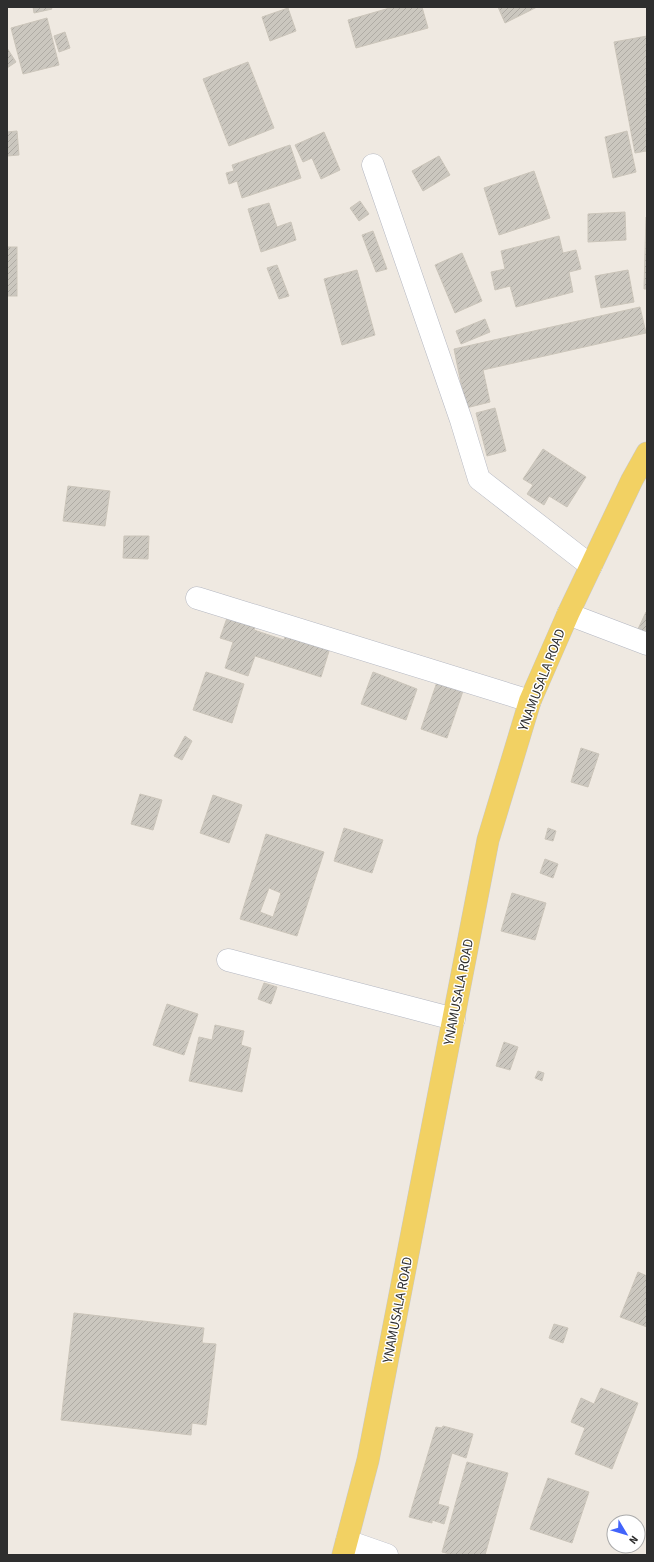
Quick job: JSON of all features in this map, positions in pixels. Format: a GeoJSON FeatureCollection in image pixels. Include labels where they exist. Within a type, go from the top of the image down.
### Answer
{"type":"FeatureCollection","features":[{"type":"Feature","properties":{"kind":"main road","name":"YNAMUSALA ROAD"},"geometry":{"type":"LineString","coordinates":[[345,1548],[368,1460],[488,840],[530,702],[568,614],[632,480],[647,453]]}},
{"type":"Feature","properties":{"kind":"street"},"geometry":{"type":"LineString","coordinates":[[373,165],[458,412],[479,479],[591,566]]}},
{"type":"Feature","properties":{"kind":"street"},"geometry":{"type":"LineString","coordinates":[[197,598],[530,702]]}},
{"type":"Feature","properties":{"kind":"street"},"geometry":{"type":"LineString","coordinates":[[568,614],[647,644]]}},
{"type":"Feature","properties":{"kind":"street"},"geometry":{"type":"LineString","coordinates":[[228,960],[454,1019]]}},
{"type":"Feature","properties":{"kind":"street"},"geometry":{"type":"LineString","coordinates":[[345,1548],[388,1555]]}},
{"type":"Feature","properties":{"kind":"building"},"geometry":{"type":"Polygon","coordinates":[[[33,7],[51,7],[52,9],[34,13],[33,7]]]}},
{"type":"Feature","properties":{"kind":"building"},"geometry":{"type":"Polygon","coordinates":[[[393,7],[422,7],[428,28],[356,48],[348,20],[393,7]]]}},
{"type":"Feature","properties":{"kind":"building"},"geometry":{"type":"Polygon","coordinates":[[[498,7],[537,7],[505,23],[498,7]]]}},
{"type":"Feature","properties":{"kind":"building"},"geometry":{"type":"Polygon","coordinates":[[[288,8],[296,31],[270,41],[262,17],[288,8]]]}},
{"type":"Feature","properties":{"kind":"building"},"geometry":{"type":"Polygon","coordinates":[[[47,18],[59,65],[23,74],[11,28],[47,18]]]}},
{"type":"Feature","properties":{"kind":"building"},"geometry":{"type":"Polygon","coordinates":[[[65,32],[70,48],[59,52],[54,36],[65,32]]]}},
{"type":"Feature","properties":{"kind":"building"},"geometry":{"type":"Polygon","coordinates":[[[647,36],[647,154],[646,151],[635,153],[614,42],[647,36]]]}},
{"type":"Feature","properties":{"kind":"building"},"geometry":{"type":"Polygon","coordinates":[[[7,48],[16,62],[7,68],[7,48]]]}},
{"type":"Feature","properties":{"kind":"building"},"geometry":{"type":"Polygon","coordinates":[[[248,62],[274,128],[229,146],[203,79],[248,62]]]}},
{"type":"Feature","properties":{"kind":"building"},"geometry":{"type":"Polygon","coordinates":[[[17,131],[19,155],[7,156],[7,132],[17,131]]]}},
{"type":"Feature","properties":{"kind":"building"},"geometry":{"type":"Polygon","coordinates":[[[627,131],[636,172],[613,178],[605,137],[627,131]]]}},
{"type":"Feature","properties":{"kind":"building"},"geometry":{"type":"Polygon","coordinates":[[[324,132],[340,170],[321,179],[312,158],[303,162],[295,145],[324,132]]]}},
{"type":"Feature","properties":{"kind":"building"},"geometry":{"type":"Polygon","coordinates":[[[290,145],[301,178],[242,198],[237,181],[229,184],[226,173],[234,171],[232,165],[290,145]]]}},
{"type":"Feature","properties":{"kind":"building"},"geometry":{"type":"Polygon","coordinates":[[[439,156],[450,175],[423,191],[412,171],[439,156]]]}},
{"type":"Feature","properties":{"kind":"building"},"geometry":{"type":"Polygon","coordinates":[[[534,171],[550,218],[499,235],[484,188],[534,171]]]}},
{"type":"Feature","properties":{"kind":"building"},"geometry":{"type":"Polygon","coordinates":[[[360,201],[369,214],[359,221],[350,208],[360,201]]]}},
{"type":"Feature","properties":{"kind":"building"},"geometry":{"type":"Polygon","coordinates":[[[269,203],[277,227],[291,222],[296,240],[261,252],[248,209],[269,203]]]}},
{"type":"Feature","properties":{"kind":"building"},"geometry":{"type":"Polygon","coordinates":[[[625,212],[626,240],[588,242],[588,214],[625,212]]]}},
{"type":"Feature","properties":{"kind":"building"},"geometry":{"type":"Polygon","coordinates":[[[646,217],[647,289],[644,289],[646,217]]]}},
{"type":"Feature","properties":{"kind":"building"},"geometry":{"type":"Polygon","coordinates":[[[373,231],[387,269],[376,272],[362,235],[373,231]]]}},
{"type":"Feature","properties":{"kind":"building"},"geometry":{"type":"Polygon","coordinates":[[[559,236],[563,253],[576,250],[581,269],[569,272],[573,292],[516,307],[510,286],[495,290],[491,272],[505,269],[501,251],[559,236]]]}},
{"type":"Feature","properties":{"kind":"building"},"geometry":{"type":"Polygon","coordinates":[[[7,247],[17,247],[17,296],[7,296],[7,247]]]}},
{"type":"Feature","properties":{"kind":"building"},"geometry":{"type":"Polygon","coordinates":[[[462,253],[482,301],[455,313],[435,265],[462,253]]]}},
{"type":"Feature","properties":{"kind":"building"},"geometry":{"type":"Polygon","coordinates":[[[277,265],[289,296],[279,299],[267,268],[277,265]]]}},
{"type":"Feature","properties":{"kind":"building"},"geometry":{"type":"Polygon","coordinates":[[[357,270],[375,335],[342,345],[324,279],[357,270]]]}},
{"type":"Feature","properties":{"kind":"building"},"geometry":{"type":"Polygon","coordinates":[[[628,270],[634,302],[601,308],[595,276],[628,270]]]}},
{"type":"Feature","properties":{"kind":"building"},"geometry":{"type":"Polygon","coordinates":[[[640,307],[646,333],[483,370],[490,402],[466,408],[454,349],[640,307]]]}},
{"type":"Feature","properties":{"kind":"building"},"geometry":{"type":"Polygon","coordinates":[[[485,319],[490,332],[461,344],[456,331],[485,319]]]}},
{"type":"Feature","properties":{"kind":"building"},"geometry":{"type":"Polygon","coordinates":[[[495,408],[506,451],[487,456],[476,413],[495,408]]]}},
{"type":"Feature","properties":{"kind":"building"},"geometry":{"type":"Polygon","coordinates":[[[543,449],[586,477],[567,507],[549,496],[544,505],[527,494],[533,485],[523,479],[543,449]]]}},
{"type":"Feature","properties":{"kind":"building"},"geometry":{"type":"Polygon","coordinates":[[[68,486],[110,491],[105,526],[63,521],[68,486]]]}},
{"type":"Feature","properties":{"kind":"building"},"geometry":{"type":"Polygon","coordinates":[[[124,536],[149,536],[148,559],[123,558],[124,536]]]}},
{"type":"Feature","properties":{"kind":"building"},"geometry":{"type":"Polygon","coordinates":[[[647,612],[647,633],[638,629],[647,612]]]}},
{"type":"Feature","properties":{"kind":"building"},"geometry":{"type":"Polygon","coordinates":[[[228,615],[256,624],[254,630],[284,640],[286,633],[330,648],[321,677],[255,656],[248,676],[225,668],[233,642],[220,638],[228,615]]]}},
{"type":"Feature","properties":{"kind":"building"},"geometry":{"type":"Polygon","coordinates":[[[206,672],[244,684],[232,723],[193,710],[206,672]]]}},
{"type":"Feature","properties":{"kind":"building"},"geometry":{"type":"Polygon","coordinates":[[[373,672],[417,689],[406,720],[361,704],[373,672]]]}},
{"type":"Feature","properties":{"kind":"building"},"geometry":{"type":"Polygon","coordinates":[[[439,676],[465,685],[447,738],[421,729],[439,676]]]}},
{"type":"Feature","properties":{"kind":"building"},"geometry":{"type":"Polygon","coordinates":[[[185,736],[192,741],[182,760],[174,756],[185,736]]]}},
{"type":"Feature","properties":{"kind":"building"},"geometry":{"type":"Polygon","coordinates":[[[581,748],[599,754],[588,787],[571,782],[581,748]]]}},
{"type":"Feature","properties":{"kind":"building"},"geometry":{"type":"Polygon","coordinates":[[[140,794],[162,800],[153,830],[131,824],[140,794]]]}},
{"type":"Feature","properties":{"kind":"building"},"geometry":{"type":"Polygon","coordinates":[[[213,795],[242,805],[229,843],[200,833],[213,795]]]}},
{"type":"Feature","properties":{"kind":"building"},"geometry":{"type":"Polygon","coordinates":[[[344,828],[383,840],[372,873],[334,861],[344,828]]]}},
{"type":"Feature","properties":{"kind":"building"},"geometry":{"type":"Polygon","coordinates":[[[548,828],[556,831],[553,841],[545,839],[548,828]]]}},
{"type":"Feature","properties":{"kind":"building"},"geometry":{"type":"Polygon","coordinates":[[[266,834],[324,852],[297,936],[240,919],[266,834]],[[269,888],[260,912],[273,917],[281,893],[269,888]]]}},
{"type":"Feature","properties":{"kind":"building"},"geometry":{"type":"Polygon","coordinates":[[[545,859],[558,864],[553,878],[540,873],[545,859]]]}},
{"type":"Feature","properties":{"kind":"building"},"geometry":{"type":"Polygon","coordinates":[[[512,893],[546,903],[535,940],[501,931],[512,893]]]}},
{"type":"Feature","properties":{"kind":"building"},"geometry":{"type":"Polygon","coordinates":[[[264,983],[277,987],[271,1004],[258,999],[264,983]]]}},
{"type":"Feature","properties":{"kind":"building"},"geometry":{"type":"Polygon","coordinates":[[[167,1004],[198,1014],[184,1055],[153,1045],[167,1004]]]}},
{"type":"Feature","properties":{"kind":"building"},"geometry":{"type":"Polygon","coordinates":[[[215,1025],[244,1031],[241,1045],[251,1048],[242,1092],[189,1081],[199,1037],[212,1040],[215,1025]]]}},
{"type":"Feature","properties":{"kind":"building"},"geometry":{"type":"Polygon","coordinates":[[[504,1042],[518,1047],[510,1070],[496,1066],[504,1042]]]}},
{"type":"Feature","properties":{"kind":"building"},"geometry":{"type":"Polygon","coordinates":[[[538,1071],[544,1073],[542,1081],[535,1078],[538,1071]]]}},
{"type":"Feature","properties":{"kind":"building"},"geometry":{"type":"Polygon","coordinates":[[[638,1272],[647,1276],[647,1327],[620,1317],[638,1272]]]}},
{"type":"Feature","properties":{"kind":"building"},"geometry":{"type":"Polygon","coordinates":[[[74,1313],[204,1328],[202,1343],[216,1344],[206,1425],[192,1423],[191,1435],[61,1420],[74,1313]]]}},
{"type":"Feature","properties":{"kind":"building"},"geometry":{"type":"Polygon","coordinates":[[[554,1324],[568,1328],[563,1343],[549,1338],[554,1324]]]}},
{"type":"Feature","properties":{"kind":"building"},"geometry":{"type":"Polygon","coordinates":[[[601,1388],[638,1403],[612,1469],[575,1454],[585,1428],[571,1422],[581,1398],[594,1404],[601,1388]]]}},
{"type":"Feature","properties":{"kind":"building"},"geometry":{"type":"Polygon","coordinates":[[[443,1426],[473,1434],[466,1458],[452,1453],[438,1504],[449,1507],[444,1524],[432,1520],[432,1523],[409,1517],[436,1427],[442,1428],[443,1426]]]}},
{"type":"Feature","properties":{"kind":"building"},"geometry":{"type":"Polygon","coordinates":[[[467,1462],[508,1473],[485,1555],[454,1555],[442,1552],[467,1462]]]}},
{"type":"Feature","properties":{"kind":"building"},"geometry":{"type":"Polygon","coordinates":[[[548,1478],[589,1492],[572,1543],[530,1529],[548,1478]]]}}]}
